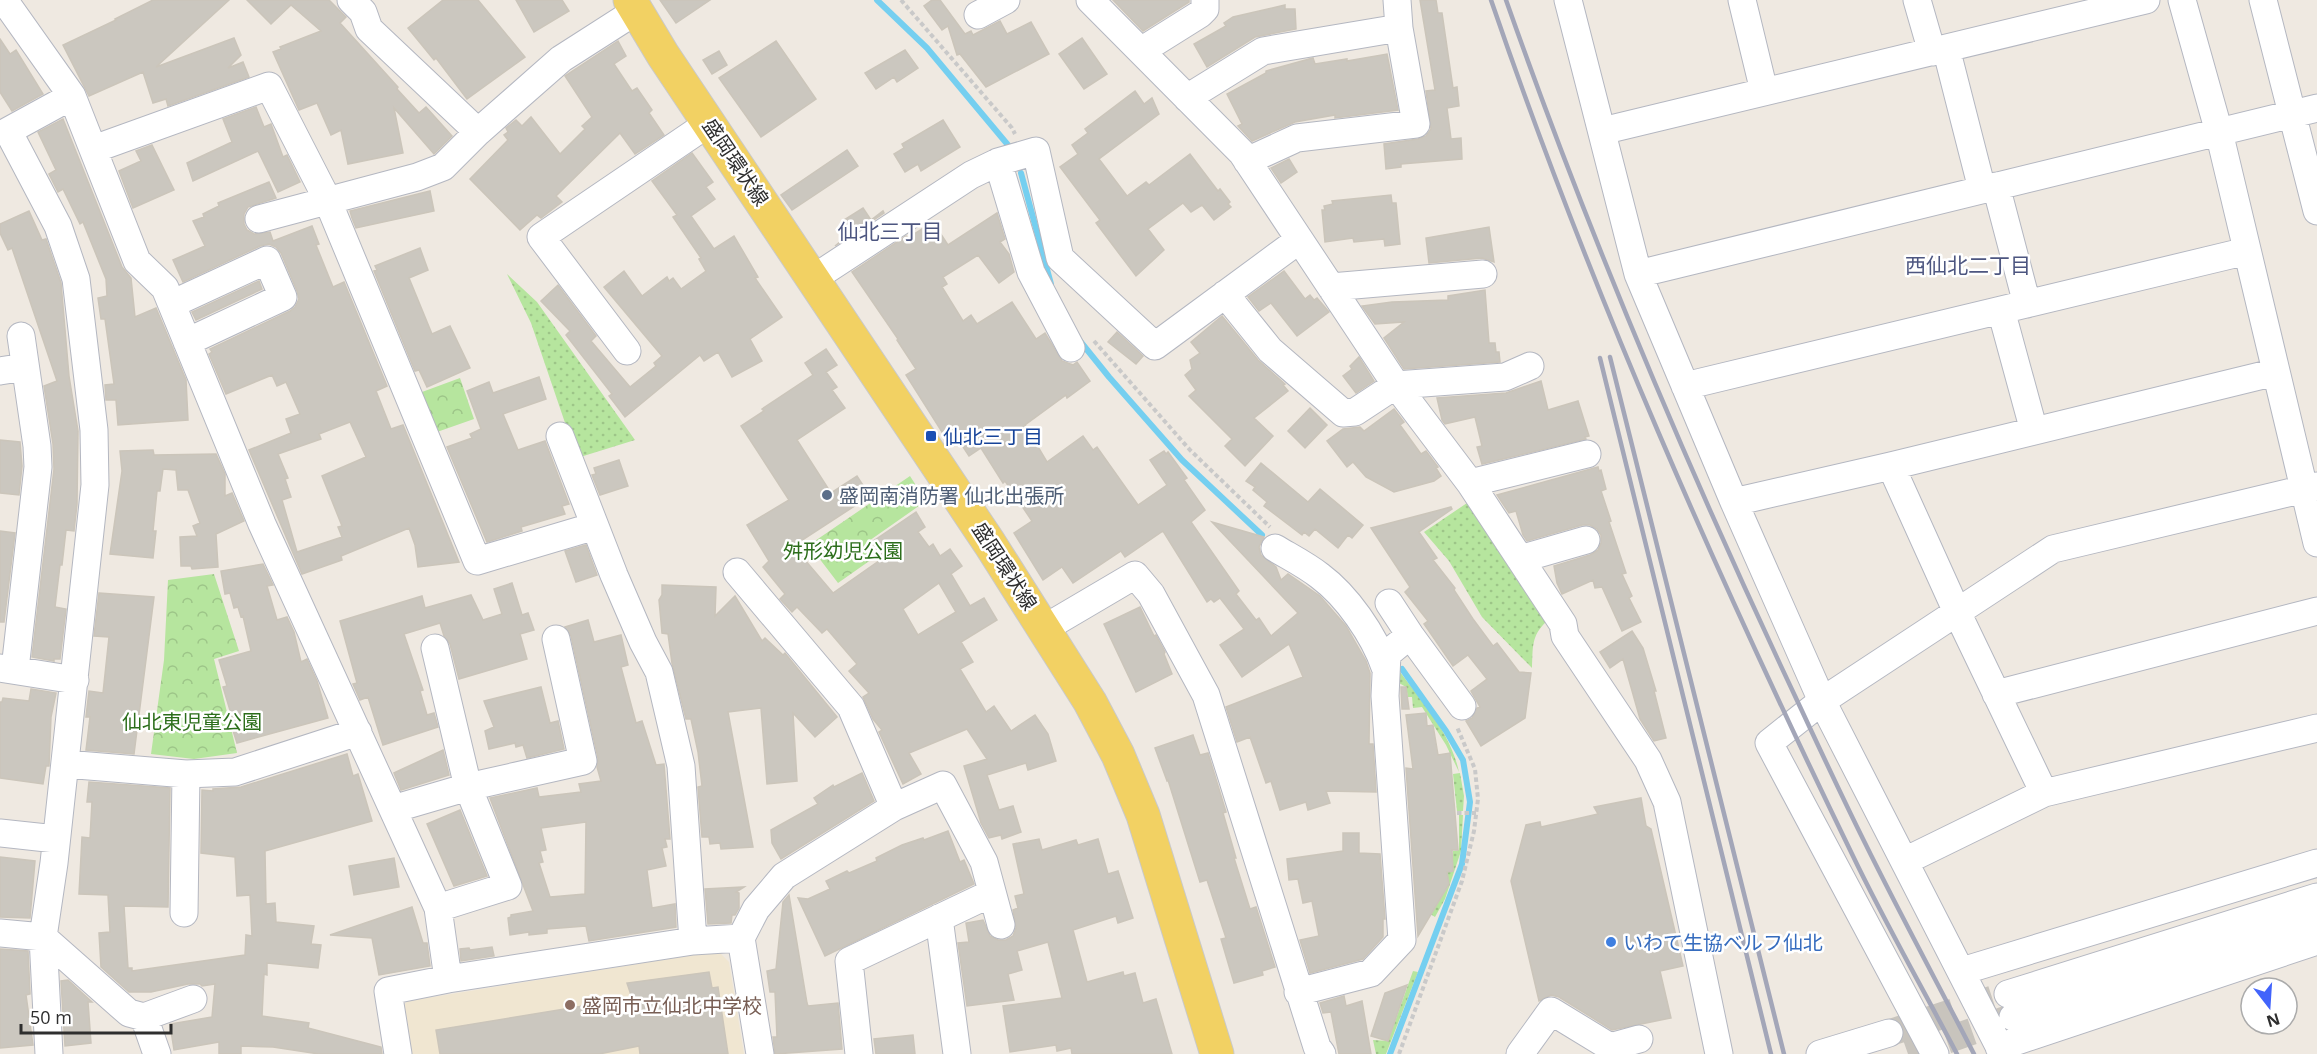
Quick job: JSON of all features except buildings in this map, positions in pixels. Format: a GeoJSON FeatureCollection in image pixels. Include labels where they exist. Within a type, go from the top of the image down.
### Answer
{"type":"FeatureCollection","features":[{"type":"Feature","properties":{"kind":"main road","name":"盛岡環状線"},"geometry":{"type":"LineString","coordinates":[[633,5],[1045,628],[1090,702],[1118,755],[1143,815],[1217,1054]]}},
{"type":"Feature","properties":{"kind":"street"},"geometry":{"type":"LineString","coordinates":[[3,0],[72,96],[137,261],[165,288],[262,524],[438,908],[448,979]]}},
{"type":"Feature","properties":{"kind":"street"},"geometry":{"type":"LineString","coordinates":[[351,0],[363,12],[369,29],[478,132]]}},
{"type":"Feature","properties":{"kind":"street"},"geometry":{"type":"LineString","coordinates":[[978,15],[1006,0]]}},
{"type":"Feature","properties":{"kind":"street"},"geometry":{"type":"LineString","coordinates":[[1090,0],[1247,161],[1396,385],[1470,483],[1563,624],[1566,636],[1648,760],[1667,802],[1715,1053]]}},
{"type":"Feature","properties":{"kind":"street"},"geometry":{"type":"LineString","coordinates":[[1141,51],[1200,14],[1205,9],[1204,0]]}},
{"type":"Feature","properties":{"kind":"street"},"geometry":{"type":"LineString","coordinates":[[1247,161],[1296,138],[1416,124],[1399,28],[1397,0]]}},
{"type":"Feature","properties":{"kind":"street"},"geometry":{"type":"LineString","coordinates":[[1568,0],[1638,274],[1734,502],[1822,701],[2001,1050],[2317,941]]}},
{"type":"Feature","properties":{"kind":"street"},"geometry":{"type":"LineString","coordinates":[[1742,0],[1764,91]]}},
{"type":"Feature","properties":{"kind":"street"},"geometry":{"type":"LineString","coordinates":[[1917,0],[1939,50],[1989,188],[2014,307],[2034,431]]}},
{"type":"Feature","properties":{"kind":"street"},"geometry":{"type":"LineString","coordinates":[[1602,131],[2146,0]]}},
{"type":"Feature","properties":{"kind":"street"},"geometry":{"type":"LineString","coordinates":[[2182,0],[2219,132],[2276,372],[2311,488],[2317,543]]}},
{"type":"Feature","properties":{"kind":"street"},"geometry":{"type":"LineString","coordinates":[[2263,0],[2305,111],[2317,211]]}},
{"type":"Feature","properties":{"kind":"street"},"geometry":{"type":"LineString","coordinates":[[259,219],[327,199],[417,177],[442,167],[561,59],[633,5]]}},
{"type":"Feature","properties":{"kind":"street"},"geometry":{"type":"LineString","coordinates":[[1187,98],[1263,51],[1399,28]]}},
{"type":"Feature","properties":{"kind":"street"},"geometry":{"type":"LineString","coordinates":[[94,149],[269,86],[327,199],[477,561],[595,526]]}},
{"type":"Feature","properties":{"kind":"street"},"geometry":{"type":"LineString","coordinates":[[49,1054],[43,937],[54,863],[95,485],[94,430],[76,279],[58,226],[3,129],[72,96]]}},
{"type":"Feature","properties":{"kind":"street"},"geometry":{"type":"LineString","coordinates":[[1638,274],[2305,111]]}},
{"type":"Feature","properties":{"kind":"street"},"geometry":{"type":"LineString","coordinates":[[627,351],[541,237],[710,123]]}},
{"type":"Feature","properties":{"kind":"street"},"geometry":{"type":"LineString","coordinates":[[814,278],[971,175],[998,162],[1036,151],[1060,258],[1155,346],[1299,240]]}},
{"type":"Feature","properties":{"kind":"street"},"geometry":{"type":"LineString","coordinates":[[998,162],[1031,272],[1081,343]]}},
{"type":"Feature","properties":{"kind":"street"},"geometry":{"type":"LineString","coordinates":[[1685,386],[2247,251]]}},
{"type":"Feature","properties":{"kind":"street"},"geometry":{"type":"LineString","coordinates":[[172,304],[267,260],[283,297],[187,342]]}},
{"type":"Feature","properties":{"kind":"street"},"geometry":{"type":"LineString","coordinates":[[1330,287],[1483,274]]}},
{"type":"Feature","properties":{"kind":"street"},"geometry":{"type":"LineString","coordinates":[[1225,294],[1270,351],[1343,413],[1355,412],[1396,385],[1505,377],[1530,366]]}},
{"type":"Feature","properties":{"kind":"street"},"geometry":{"type":"LineString","coordinates":[[21,336],[13,369],[37,446],[38,467],[7,669],[75,680]]}},
{"type":"Feature","properties":{"kind":"street"},"geometry":{"type":"LineString","coordinates":[[1734,502],[2276,372]]}},
{"type":"Feature","properties":{"kind":"street"},"geometry":{"type":"LineString","coordinates":[[560,436],[643,642],[659,672],[681,766],[693,941]]}},
{"type":"Feature","properties":{"kind":"street"},"geometry":{"type":"LineString","coordinates":[[1470,483],[1587,454]]}},
{"type":"Feature","properties":{"kind":"street"},"geometry":{"type":"LineString","coordinates":[[1891,466],[1957,612],[2044,793]]}},
{"type":"Feature","properties":{"kind":"street"},"geometry":{"type":"LineString","coordinates":[[1935,1054],[1769,743],[1822,701],[2053,549],[2311,488]]}},
{"type":"Feature","properties":{"kind":"street"},"geometry":{"type":"LineString","coordinates":[[1274,539],[1334,589],[1372,638],[1385,667]]}},
{"type":"Feature","properties":{"kind":"street"},"geometry":{"type":"LineString","coordinates":[[1520,559],[1586,540]]}},
{"type":"Feature","properties":{"kind":"street"},"geometry":{"type":"LineString","coordinates":[[737,572],[850,707],[894,807]]}},
{"type":"Feature","properties":{"kind":"street"},"geometry":{"type":"LineString","coordinates":[[1045,628],[1136,575],[1151,594],[1206,695],[1298,992],[1317,1047],[1322,1054]]}},
{"type":"Feature","properties":{"kind":"street"},"geometry":{"type":"LineString","coordinates":[[1389,603],[1457,712]]}},
{"type":"Feature","properties":{"kind":"street"},"geometry":{"type":"LineString","coordinates":[[1996,694],[2317,611]]}},
{"type":"Feature","properties":{"kind":"street"},"geometry":{"type":"LineString","coordinates":[[1298,992],[1371,973],[1402,940],[1384,696],[1387,654],[1410,635]]}},
{"type":"Feature","properties":{"kind":"street"},"geometry":{"type":"LineString","coordinates":[[393,809],[468,787],[583,761],[556,639]]}},
{"type":"Feature","properties":{"kind":"street"},"geometry":{"type":"LineString","coordinates":[[435,648],[468,787],[508,886],[438,908]]}},
{"type":"Feature","properties":{"kind":"street"},"geometry":{"type":"LineString","coordinates":[[1905,861],[2044,793],[2317,728]]}},
{"type":"Feature","properties":{"kind":"street"},"geometry":{"type":"LineString","coordinates":[[65,764],[136,768],[186,774],[234,772],[358,732]]}},
{"type":"Feature","properties":{"kind":"street"},"geometry":{"type":"LineString","coordinates":[[184,913],[186,774]]}},
{"type":"Feature","properties":{"kind":"street"},"geometry":{"type":"LineString","coordinates":[[760,1054],[741,938],[756,909],[784,876],[894,807],[943,785],[984,862],[1001,925]]}},
{"type":"Feature","properties":{"kind":"street"},"geometry":{"type":"LineString","coordinates":[[0,833],[56,839]]}},
{"type":"Feature","properties":{"kind":"street"},"geometry":{"type":"LineString","coordinates":[[1962,971],[2317,863]]}},
{"type":"Feature","properties":{"kind":"street"},"geometry":{"type":"LineString","coordinates":[[859,1054],[849,961],[992,893]]}},
{"type":"Feature","properties":{"kind":"street"},"geometry":{"type":"LineString","coordinates":[[2317,897],[2011,1005],[2317,920]]}},
{"type":"Feature","properties":{"kind":"street"},"geometry":{"type":"LineString","coordinates":[[939,918],[957,1054]]}},
{"type":"Feature","properties":{"kind":"street"},"geometry":{"type":"LineString","coordinates":[[0,933],[43,937],[129,1013],[144,1017],[193,999]]}},
{"type":"Feature","properties":{"kind":"street"},"geometry":{"type":"LineString","coordinates":[[398,1054],[388,991],[448,979],[693,941],[741,938]]}},
{"type":"Feature","properties":{"kind":"street"},"geometry":{"type":"LineString","coordinates":[[1520,1054],[1551,1011],[1610,1047],[1639,1039]]}},
{"type":"Feature","properties":{"kind":"street"},"geometry":{"type":"LineString","coordinates":[[144,1017],[157,1054]]}},
{"type":"Feature","properties":{"kind":"street"},"geometry":{"type":"LineString","coordinates":[[1820,1054],[1889,1033]]}},
{"type":"Feature","properties":{"kind":"path"},"geometry":{"type":"LineString","coordinates":[[901,0],[1012,128],[1024,153]]}},
{"type":"Feature","properties":{"kind":"path"},"geometry":{"type":"LineString","coordinates":[[1081,343],[1264,523],[1274,539]]}},
{"type":"Feature","properties":{"kind":"path"},"geometry":{"type":"LineString","coordinates":[[1399,1054],[1462,881],[1478,799],[1475,769],[1457,712]]}},
{"type":"Feature","properties":{"kind":"path"},"geometry":{"type":"LineString","coordinates":[[1457,813],[1475,813]]}},
{"type":"Feature","properties":{"kind":"shaded area","name":"盛岡市立仙北中学校"},"geometry":{"type":"Polygon","coordinates":[[[718,951],[729,962],[744,1054],[406,1054],[398,1010],[408,1001],[718,951]]]}},
{"type":"Feature","properties":{"kind":"green space"},"geometry":{"type":"Polygon","coordinates":[[[507,274],[537,302],[635,440],[577,458],[531,323],[507,274]]]}},
{"type":"Feature","properties":{"kind":"green space"},"geometry":{"type":"Polygon","coordinates":[[[460,378],[474,419],[437,432],[422,392],[460,378]]]}},
{"type":"Feature","properties":{"kind":"green space","name":"舛形幼児公園"},"geometry":{"type":"Polygon","coordinates":[[[910,476],[926,501],[866,543],[875,557],[838,583],[809,545],[910,476]]]}},
{"type":"Feature","properties":{"kind":"green space"},"geometry":{"type":"Polygon","coordinates":[[[1467,503],[1536,603],[1546,622],[1535,637],[1532,668],[1482,617],[1449,561],[1424,532],[1467,503]]]}},
{"type":"Feature","properties":{"kind":"green space","name":"仙北東児童公園"},"geometry":{"type":"Polygon","coordinates":[[[214,574],[239,651],[214,659],[237,753],[194,759],[151,754],[164,660],[168,580],[214,574]]]}},
{"type":"Feature","properties":{"kind":"green space"},"geometry":{"type":"Polygon","coordinates":[[[1395,665],[1449,742],[1459,772],[1446,745],[1422,707],[1413,708],[1412,697],[1408,697],[1406,687],[1392,679],[1395,665]]]}},
{"type":"Feature","properties":{"kind":"green space"},"geometry":{"type":"Polygon","coordinates":[[[1460,773],[1464,796],[1463,811],[1457,811],[1453,774],[1460,773]]]}},
{"type":"Feature","properties":{"kind":"green space"},"geometry":{"type":"Polygon","coordinates":[[[1459,815],[1463,815],[1461,851],[1445,899],[1435,917],[1430,914],[1449,884],[1447,872],[1453,871],[1453,851],[1459,850],[1459,815]]]}},
{"type":"Feature","properties":{"kind":"green space"},"geometry":{"type":"Polygon","coordinates":[[[1413,971],[1418,972],[1386,1054],[1376,1054],[1373,1040],[1388,1041],[1413,971]]]}},
{"type":"Feature","properties":{"kind":"waterway"},"geometry":{"type":"LineString","coordinates":[[877,0],[927,48],[1008,145]]}},
{"type":"Feature","properties":{"kind":"waterway"},"geometry":{"type":"LineString","coordinates":[[1021,173],[1051,284]]}},
{"type":"Feature","properties":{"kind":"waterway"},"geometry":{"type":"LineString","coordinates":[[1080,341],[1182,460],[1262,535]]}},
{"type":"Feature","properties":{"kind":"waterway"},"geometry":{"type":"LineString","coordinates":[[1390,1054],[1462,864],[1470,802],[1463,760],[1446,731],[1402,669]]}},
{"type":"Feature","properties":{"kind":"tunnel"},"geometry":{"type":"LineString","coordinates":[[1889,1033],[2008,994]]}},
{"type":"Feature","properties":{"kind":"tunnel"},"geometry":{"type":"LineString","coordinates":[[1908,1054],[2010,1018]]}},
{"type":"Feature","properties":{"kind":"railway"},"geometry":{"type":"LineString","coordinates":[[1491,0],[1571,218],[1658,432],[1705,539],[1864,879],[1957,1054]]}},
{"type":"Feature","properties":{"kind":"railway"},"geometry":{"type":"LineString","coordinates":[[1506,0],[1606,265],[1755,611],[1856,825],[1974,1054]]}},
{"type":"Feature","properties":{"kind":"railway"},"geometry":{"type":"LineString","coordinates":[[1610,357],[1784,1054]]}},
{"type":"Feature","properties":{"kind":"railway"},"geometry":{"type":"LineString","coordinates":[[1600,358],[1771,1054]]}},
{"type":"Feature","properties":{"kind":"place","name":"仙北三丁目"},"geometry":{"type":"Point","coordinates":[931,436]}},
{"type":"Feature","properties":{"kind":"place","name":"盛岡南消防署 仙北出張所"},"geometry":{"type":"Point","coordinates":[827,495]}},
{"type":"Feature","properties":{"kind":"place","name":"いわて生協ベルフ仙北"},"geometry":{"type":"Point","coordinates":[1611,942]}},
{"type":"Feature","properties":{"kind":"place","name":"盛岡市立仙北中学校"},"geometry":{"type":"Point","coordinates":[570,1005]}},
{"type":"Feature","properties":{"kind":"district","name":"仙北三丁目"},"geometry":{"type":"Point","coordinates":[890,231]}},
{"type":"Feature","properties":{"kind":"district","name":"西仙北二丁目"},"geometry":{"type":"Point","coordinates":[1968,265]}}]}
